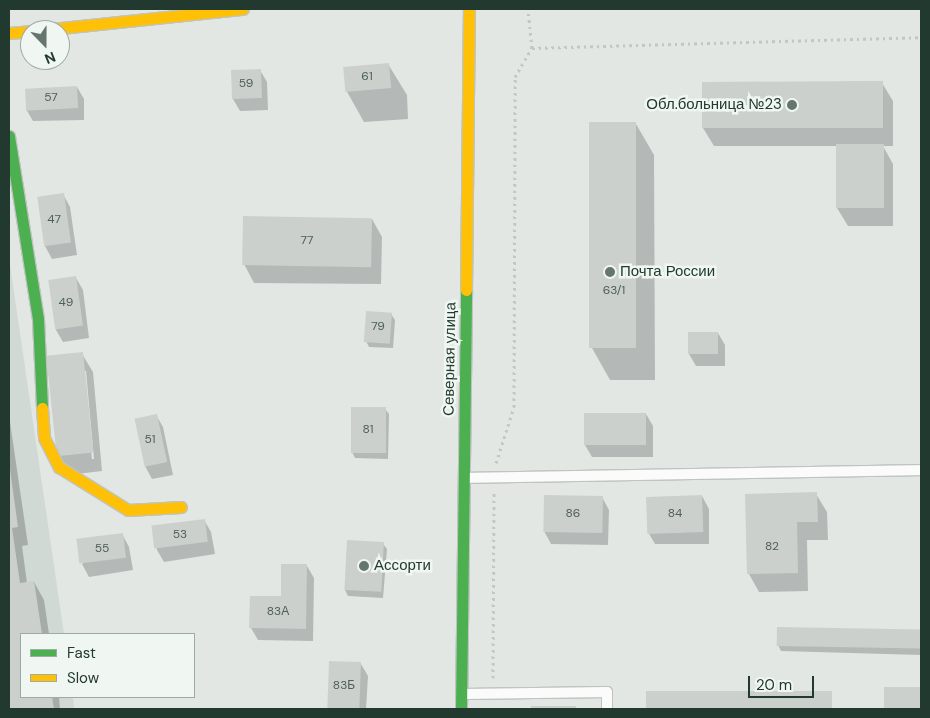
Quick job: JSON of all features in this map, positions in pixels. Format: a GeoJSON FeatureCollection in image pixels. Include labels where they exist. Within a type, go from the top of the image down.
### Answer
{"type":"FeatureCollection","features":[{"type":"Feature","properties":{"kind":"street"},"geometry":{"type":"LineString","coordinates":[[70,27],[243,9]]}},
{"type":"Feature","properties":{"kind":"street","name":"Северная улица"},"geometry":{"type":"LineString","coordinates":[[461,709],[469,9]]}},
{"type":"Feature","properties":{"kind":"street"},"geometry":{"type":"LineString","coordinates":[[9,136],[38,319],[44,438],[59,467],[128,510],[181,507]]}},
{"type":"Feature","properties":{"kind":"lane"},"geometry":{"type":"LineString","coordinates":[[464,478],[921,470]]}},
{"type":"Feature","properties":{"kind":"lane"},"geometry":{"type":"LineString","coordinates":[[462,694],[607,692],[607,709]]}},
{"type":"Feature","properties":{"kind":"path"},"geometry":{"type":"LineString","coordinates":[[493,694],[494,468],[514,407],[515,77],[532,48],[528,9]]}},
{"type":"Feature","properties":{"kind":"path"},"geometry":{"type":"LineString","coordinates":[[532,48],[921,37]]}},
{"type":"Feature","properties":{"kind":"shaded area"},"geometry":{"type":"Polygon","coordinates":[[[9,258],[64,633],[20,633],[20,698],[73,698],[74,709],[9,709],[9,258]]]}},
{"type":"Feature","properties":{"kind":"building"},"geometry":{"type":"Polygon","coordinates":[[[389,63],[391,88],[345,92],[343,67],[389,63]]]}},
{"type":"Feature","properties":{"kind":"building"},"geometry":{"type":"Polygon","coordinates":[[[261,69],[262,98],[232,99],[231,70],[261,69]]]}},
{"type":"Feature","properties":{"kind":"building","name":"Обл.больница №23"},"geometry":{"type":"Polygon","coordinates":[[[883,81],[883,128],[702,128],[702,82],[883,81]]]}},
{"type":"Feature","properties":{"kind":"building"},"geometry":{"type":"Polygon","coordinates":[[[77,86],[78,108],[26,111],[25,89],[77,86]]]}},
{"type":"Feature","properties":{"kind":"building"},"geometry":{"type":"Polygon","coordinates":[[[589,122],[636,122],[636,348],[589,348],[589,122]]]}},
{"type":"Feature","properties":{"kind":"building"},"geometry":{"type":"Polygon","coordinates":[[[836,144],[884,144],[884,208],[836,208],[836,144]]]}},
{"type":"Feature","properties":{"kind":"building"},"geometry":{"type":"Polygon","coordinates":[[[64,193],[71,243],[44,246],[37,197],[64,193]]]}},
{"type":"Feature","properties":{"kind":"building"},"geometry":{"type":"Polygon","coordinates":[[[243,216],[372,218],[371,267],[242,265],[243,216]]]}},
{"type":"Feature","properties":{"kind":"building"},"geometry":{"type":"Polygon","coordinates":[[[76,276],[83,326],[55,329],[48,280],[76,276]]]}},
{"type":"Feature","properties":{"kind":"building"},"geometry":{"type":"Polygon","coordinates":[[[366,311],[392,313],[390,344],[364,342],[366,311]]]}},
{"type":"Feature","properties":{"kind":"building"},"geometry":{"type":"Polygon","coordinates":[[[688,332],[718,332],[718,354],[688,354],[688,332]]]}},
{"type":"Feature","properties":{"kind":"building"},"geometry":{"type":"Polygon","coordinates":[[[83,352],[94,452],[57,456],[46,356],[83,352]]]}},
{"type":"Feature","properties":{"kind":"building"},"geometry":{"type":"Polygon","coordinates":[[[351,407],[386,407],[386,453],[351,453],[351,407]]]}},
{"type":"Feature","properties":{"kind":"building"},"geometry":{"type":"Polygon","coordinates":[[[584,413],[646,413],[646,445],[584,445],[584,413]]]}},
{"type":"Feature","properties":{"kind":"building"},"geometry":{"type":"Polygon","coordinates":[[[157,414],[167,462],[145,467],[135,419],[157,414]]]}},
{"type":"Feature","properties":{"kind":"building"},"geometry":{"type":"Polygon","coordinates":[[[10,469],[18,527],[12,528],[20,583],[34,581],[42,633],[20,633],[20,698],[52,698],[54,709],[9,709],[10,469]]]}},
{"type":"Feature","properties":{"kind":"building"},"geometry":{"type":"Polygon","coordinates":[[[817,492],[818,522],[797,522],[798,573],[747,574],[745,494],[817,492]]]}},
{"type":"Feature","properties":{"kind":"building"},"geometry":{"type":"Polygon","coordinates":[[[544,495],[603,496],[602,533],[543,532],[544,495]]]}},
{"type":"Feature","properties":{"kind":"building"},"geometry":{"type":"Polygon","coordinates":[[[702,495],[703,532],[647,534],[646,497],[702,495]]]}},
{"type":"Feature","properties":{"kind":"building"},"geometry":{"type":"Polygon","coordinates":[[[205,519],[208,542],[154,548],[151,526],[205,519]]]}},
{"type":"Feature","properties":{"kind":"building"},"geometry":{"type":"Polygon","coordinates":[[[123,533],[126,558],[79,564],[76,539],[123,533]]]}},
{"type":"Feature","properties":{"kind":"building","name":"Ассорти"},"geometry":{"type":"Polygon","coordinates":[[[347,540],[384,542],[381,592],[344,590],[347,540]]]}},
{"type":"Feature","properties":{"kind":"building"},"geometry":{"type":"Polygon","coordinates":[[[281,564],[307,564],[306,629],[249,628],[250,596],[281,596],[281,564]]]}},
{"type":"Feature","properties":{"kind":"building"},"geometry":{"type":"Polygon","coordinates":[[[777,627],[921,630],[921,649],[777,646],[777,627]]]}},
{"type":"Feature","properties":{"kind":"building"},"geometry":{"type":"Polygon","coordinates":[[[329,661],[361,662],[359,709],[327,709],[329,661]]]}},
{"type":"Feature","properties":{"kind":"building"},"geometry":{"type":"Polygon","coordinates":[[[884,687],[921,687],[921,709],[884,709],[884,687]]]}},
{"type":"Feature","properties":{"kind":"building"},"geometry":{"type":"Polygon","coordinates":[[[646,691],[832,691],[832,709],[646,709],[646,691]]]}},
{"type":"Feature","properties":{"kind":"building"},"geometry":{"type":"Polygon","coordinates":[[[531,706],[576,706],[576,709],[531,709],[531,706]]]}},
{"type":"Feature","properties":{"kind":"traffic: fast"},"geometry":{"type":"LineString","coordinates":[[9,136],[38,319],[42,408]]}},
{"type":"Feature","properties":{"kind":"traffic: fast"},"geometry":{"type":"LineString","coordinates":[[461,709],[466,290]]}},
{"type":"Feature","properties":{"kind":"traffic: slow"},"geometry":{"type":"LineString","coordinates":[[70,27],[243,9]]}},
{"type":"Feature","properties":{"kind":"traffic: slow"},"geometry":{"type":"LineString","coordinates":[[466,290],[469,9]]}},
{"type":"Feature","properties":{"kind":"traffic: slow"},"geometry":{"type":"LineString","coordinates":[[9,33],[20,32]]}},
{"type":"Feature","properties":{"kind":"traffic: slow"},"geometry":{"type":"LineString","coordinates":[[42,408],[44,438],[59,467],[128,510],[181,507]]}},
{"type":"Feature","properties":{"kind":"place","name":"Обл.больница №23"},"geometry":{"type":"Point","coordinates":[792,105]}},
{"type":"Feature","properties":{"kind":"place","name":"Почта России"},"geometry":{"type":"Point","coordinates":[610,272]}},
{"type":"Feature","properties":{"kind":"place","name":"Ассорти"},"geometry":{"type":"Point","coordinates":[364,566]}}]}
